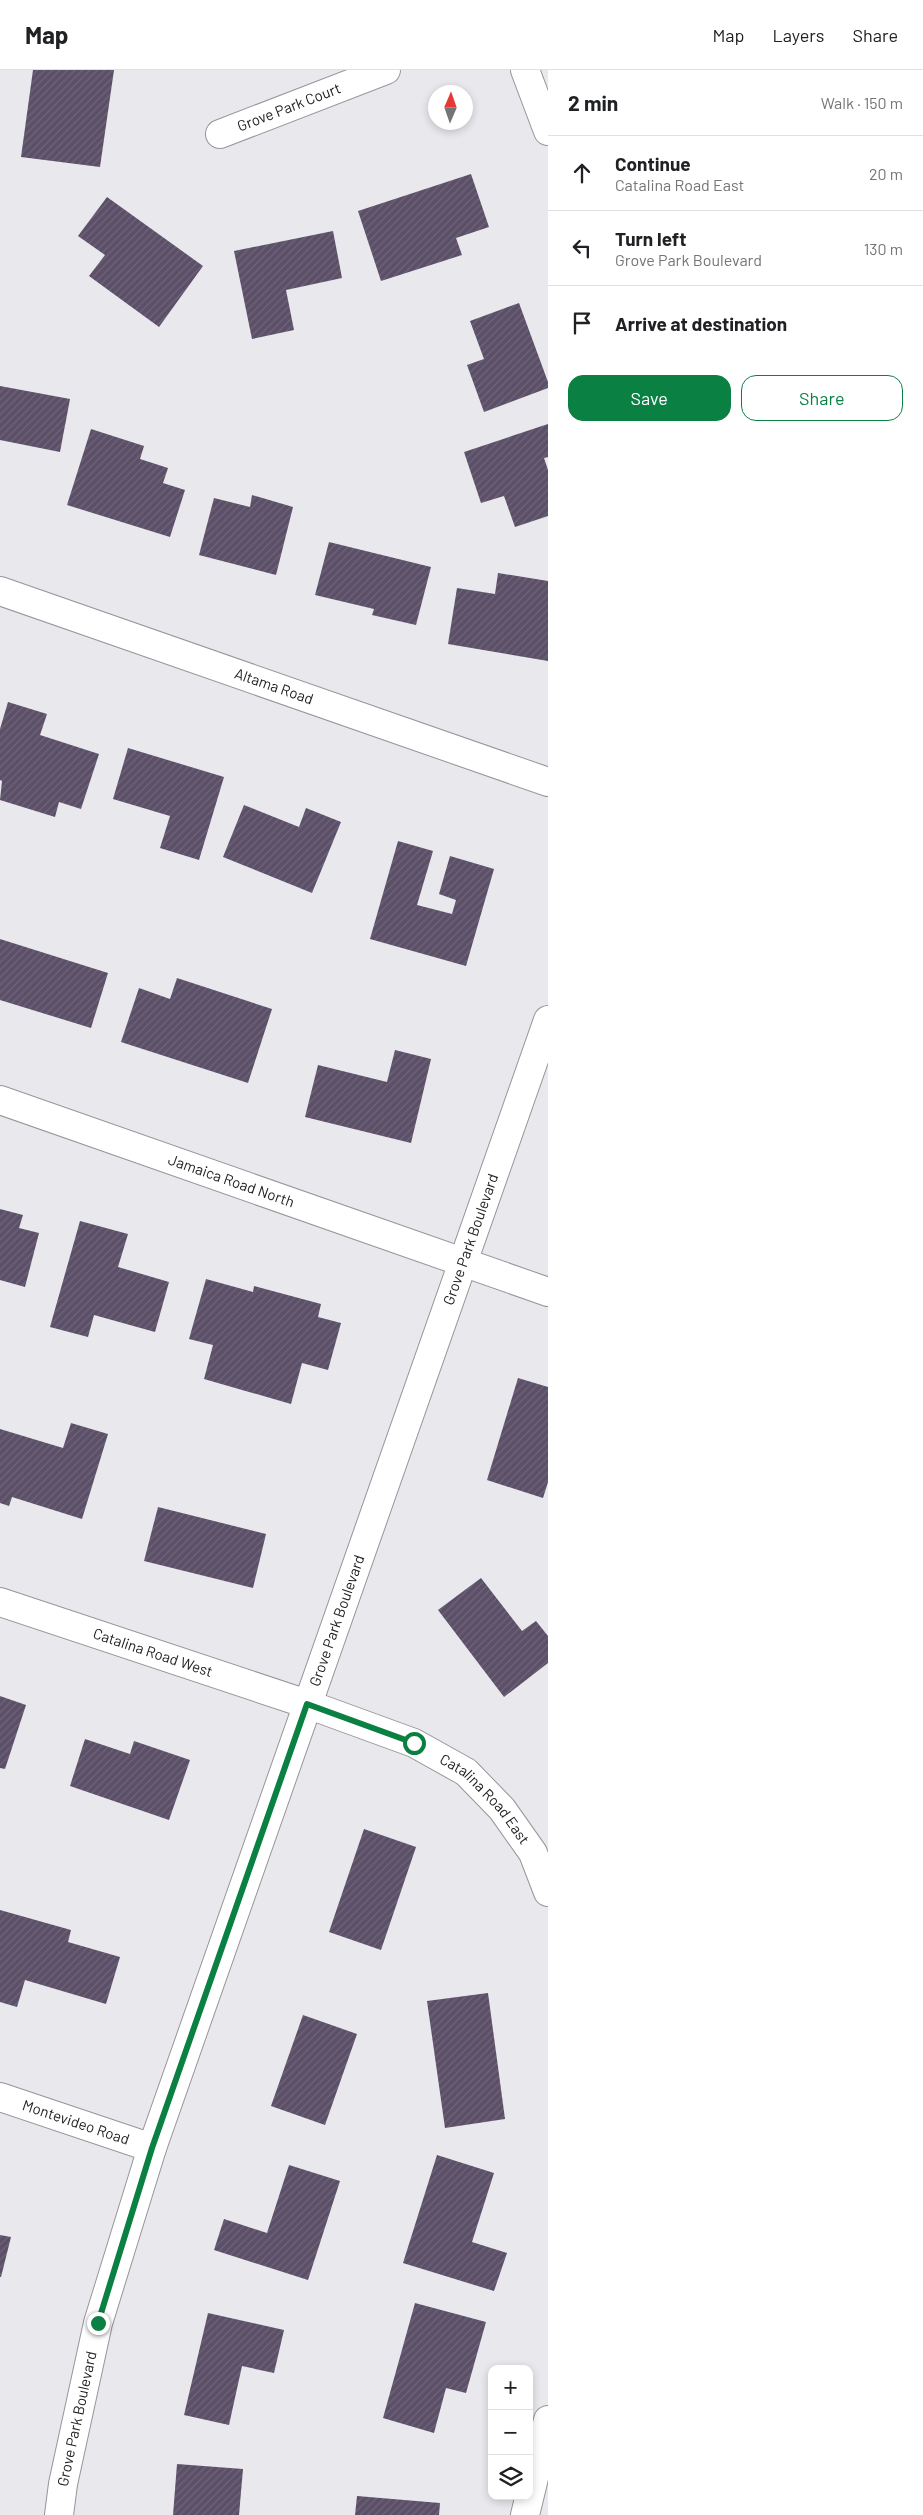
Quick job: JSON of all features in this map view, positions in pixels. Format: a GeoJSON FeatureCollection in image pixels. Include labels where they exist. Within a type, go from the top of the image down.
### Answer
{"type":"FeatureCollection","features":[{"type":"Feature","properties":{"kind":"street","name":"Grove Park Court"},"geometry":{"type":"LineString","coordinates":[[220,134],[386,70]]}},
{"type":"Feature","properties":{"kind":"street"},"geometry":{"type":"LineString","coordinates":[[525,70],[548,131]]}},
{"type":"Feature","properties":{"kind":"street","name":"Altama Road"},"geometry":{"type":"LineString","coordinates":[[0,591],[548,782]]}},
{"type":"Feature","properties":{"kind":"street","name":"Grove Park Boulevard"},"geometry":{"type":"LineString","coordinates":[[59,2515],[63,2484],[98,2323],[152,2148],[548,1020]]}},
{"type":"Feature","properties":{"kind":"street","name":"Jamaica Road North"},"geometry":{"type":"LineString","coordinates":[[0,1100],[548,1292]]}},
{"type":"Feature","properties":{"kind":"street","name":"Catalina Road West"},"geometry":{"type":"LineString","coordinates":[[0,1602],[307,1704]]}},
{"type":"Feature","properties":{"kind":"street","name":"Catalina Road East"},"geometry":{"type":"LineString","coordinates":[[307,1704],[414,1743],[466,1772],[502,1809],[533,1853],[548,1892]]}},
{"type":"Feature","properties":{"kind":"street","name":"Montevideo Road"},"geometry":{"type":"LineString","coordinates":[[0,2097],[152,2148]]}},
{"type":"Feature","properties":{"kind":"street"},"geometry":{"type":"LineString","coordinates":[[525,2515],[548,2420]]}},
{"type":"Feature","properties":{"kind":"building"},"geometry":{"type":"Polygon","coordinates":[[[33,70],[114,70],[100,167],[21,157],[33,70]]]}},
{"type":"Feature","properties":{"kind":"building"},"geometry":{"type":"Polygon","coordinates":[[[471,174],[489,227],[456,238],[462,255],[381,281],[358,211],[471,174]]]}},
{"type":"Feature","properties":{"kind":"building"},"geometry":{"type":"Polygon","coordinates":[[[107,197],[203,266],[159,327],[89,276],[105,255],[78,236],[107,197]]]}},
{"type":"Feature","properties":{"kind":"building"},"geometry":{"type":"Polygon","coordinates":[[[333,231],[342,278],[286,290],[294,330],[252,339],[234,251],[333,231]]]}},
{"type":"Feature","properties":{"kind":"building"},"geometry":{"type":"Polygon","coordinates":[[[519,303],[548,382],[548,388],[484,412],[467,365],[484,359],[470,321],[519,303]]]}},
{"type":"Feature","properties":{"kind":"building"},"geometry":{"type":"Polygon","coordinates":[[[0,386],[70,399],[60,452],[0,440],[0,386]]]}},
{"type":"Feature","properties":{"kind":"building"},"geometry":{"type":"Polygon","coordinates":[[[548,424],[548,457],[544,458],[548,470],[548,516],[515,527],[504,496],[481,503],[464,452],[548,424]]]}},
{"type":"Feature","properties":{"kind":"building"},"geometry":{"type":"Polygon","coordinates":[[[91,429],[144,446],[140,459],[168,468],[163,483],[185,490],[170,537],[67,505],[91,429]]]}},
{"type":"Feature","properties":{"kind":"building"},"geometry":{"type":"Polygon","coordinates":[[[252,495],[293,507],[276,575],[199,555],[214,498],[250,507],[252,495]]]}},
{"type":"Feature","properties":{"kind":"building"},"geometry":{"type":"Polygon","coordinates":[[[329,542],[431,567],[416,625],[372,615],[374,609],[315,595],[329,542]]]}},
{"type":"Feature","properties":{"kind":"building"},"geometry":{"type":"Polygon","coordinates":[[[498,573],[548,581],[548,661],[448,644],[457,588],[495,594],[498,573]]]}},
{"type":"Feature","properties":{"kind":"building"},"geometry":{"type":"Polygon","coordinates":[[[8,702],[47,714],[40,735],[99,754],[81,809],[59,802],[55,817],[0,800],[2,781],[0,780],[0,729],[8,702]]]}},
{"type":"Feature","properties":{"kind":"building"},"geometry":{"type":"Polygon","coordinates":[[[128,748],[224,777],[199,860],[160,848],[170,816],[113,799],[128,748]]]}},
{"type":"Feature","properties":{"kind":"building"},"geometry":{"type":"Polygon","coordinates":[[[244,805],[299,827],[306,808],[341,822],[312,893],[223,857],[244,805]]]}},
{"type":"Feature","properties":{"kind":"building"},"geometry":{"type":"Polygon","coordinates":[[[398,841],[433,851],[417,905],[452,914],[456,900],[439,894],[450,856],[494,869],[466,966],[370,939],[398,841]]]}},
{"type":"Feature","properties":{"kind":"building"},"geometry":{"type":"Polygon","coordinates":[[[0,939],[108,973],[91,1028],[0,1000],[0,939]]]}},
{"type":"Feature","properties":{"kind":"building"},"geometry":{"type":"Polygon","coordinates":[[[177,978],[272,1009],[248,1083],[121,1042],[139,988],[170,999],[177,978]]]}},
{"type":"Feature","properties":{"kind":"building"},"geometry":{"type":"Polygon","coordinates":[[[395,1050],[431,1059],[411,1143],[305,1117],[318,1065],[387,1082],[395,1050]]]}},
{"type":"Feature","properties":{"kind":"building"},"geometry":{"type":"Polygon","coordinates":[[[0,1209],[23,1215],[19,1228],[39,1233],[25,1287],[0,1280],[0,1209]]]}},
{"type":"Feature","properties":{"kind":"building"},"geometry":{"type":"Polygon","coordinates":[[[80,1221],[128,1234],[118,1267],[169,1282],[155,1332],[94,1315],[88,1337],[50,1327],[80,1221]]]}},
{"type":"Feature","properties":{"kind":"building"},"geometry":{"type":"Polygon","coordinates":[[[206,1279],[253,1292],[254,1286],[321,1304],[318,1317],[341,1323],[328,1370],[302,1363],[291,1404],[204,1379],[213,1345],[189,1339],[206,1279]]]}},
{"type":"Feature","properties":{"kind":"building"},"geometry":{"type":"Polygon","coordinates":[[[518,1378],[548,1387],[548,1482],[543,1498],[487,1480],[518,1378]]]}},
{"type":"Feature","properties":{"kind":"building"},"geometry":{"type":"Polygon","coordinates":[[[71,1423],[108,1434],[82,1519],[12,1497],[9,1506],[0,1503],[0,1429],[63,1448],[71,1423]]]}},
{"type":"Feature","properties":{"kind":"building"},"geometry":{"type":"Polygon","coordinates":[[[158,1507],[266,1534],[253,1588],[144,1561],[158,1507]]]}},
{"type":"Feature","properties":{"kind":"building"},"geometry":{"type":"Polygon","coordinates":[[[481,1578],[522,1631],[536,1621],[548,1636],[548,1663],[504,1697],[438,1610],[481,1578]]]}},
{"type":"Feature","properties":{"kind":"building"},"geometry":{"type":"Polygon","coordinates":[[[0,1696],[26,1705],[5,1769],[0,1768],[0,1696]]]}},
{"type":"Feature","properties":{"kind":"building"},"geometry":{"type":"Polygon","coordinates":[[[85,1739],[130,1754],[134,1741],[190,1760],[169,1820],[70,1786],[85,1739]]]}},
{"type":"Feature","properties":{"kind":"building"},"geometry":{"type":"Polygon","coordinates":[[[364,1829],[416,1847],[381,1950],[329,1932],[364,1829]]]}},
{"type":"Feature","properties":{"kind":"building"},"geometry":{"type":"Polygon","coordinates":[[[0,1910],[71,1930],[68,1942],[120,1957],[106,2004],[25,1980],[17,2007],[0,2002],[0,1910]]]}},
{"type":"Feature","properties":{"kind":"building"},"geometry":{"type":"Polygon","coordinates":[[[488,1993],[505,2119],[445,2128],[427,2001],[488,1993]]]}},
{"type":"Feature","properties":{"kind":"building"},"geometry":{"type":"Polygon","coordinates":[[[303,2015],[357,2034],[325,2125],[271,2106],[303,2015]]]}},
{"type":"Feature","properties":{"kind":"building"},"geometry":{"type":"Polygon","coordinates":[[[437,2155],[494,2173],[472,2242],[507,2253],[494,2291],[403,2263],[437,2155]]]}},
{"type":"Feature","properties":{"kind":"building"},"geometry":{"type":"Polygon","coordinates":[[[289,2165],[340,2181],[308,2280],[214,2250],[224,2219],[267,2233],[289,2165]]]}},
{"type":"Feature","properties":{"kind":"building"},"geometry":{"type":"Polygon","coordinates":[[[0,2235],[11,2237],[1,2277],[0,2277],[0,2235]]]}},
{"type":"Feature","properties":{"kind":"building"},"geometry":{"type":"Polygon","coordinates":[[[415,2303],[486,2322],[466,2393],[446,2388],[434,2433],[383,2418],[415,2303]]]}},
{"type":"Feature","properties":{"kind":"building"},"geometry":{"type":"Polygon","coordinates":[[[208,2313],[284,2330],[274,2373],[242,2366],[229,2425],[184,2415],[208,2313]]]}},
{"type":"Feature","properties":{"kind":"building"},"geometry":{"type":"Polygon","coordinates":[[[177,2464],[243,2469],[239,2515],[173,2515],[177,2464]]]}},
{"type":"Feature","properties":{"kind":"building"},"geometry":{"type":"Polygon","coordinates":[[[357,2496],[440,2503],[439,2515],[355,2515],[357,2496]]]}},
{"type":"Feature","properties":{"kind":"route"},"geometry":{"type":"LineString","coordinates":[[98,2323],[152,2148],[209,1991],[307,1704],[414,1743]]}}]}
